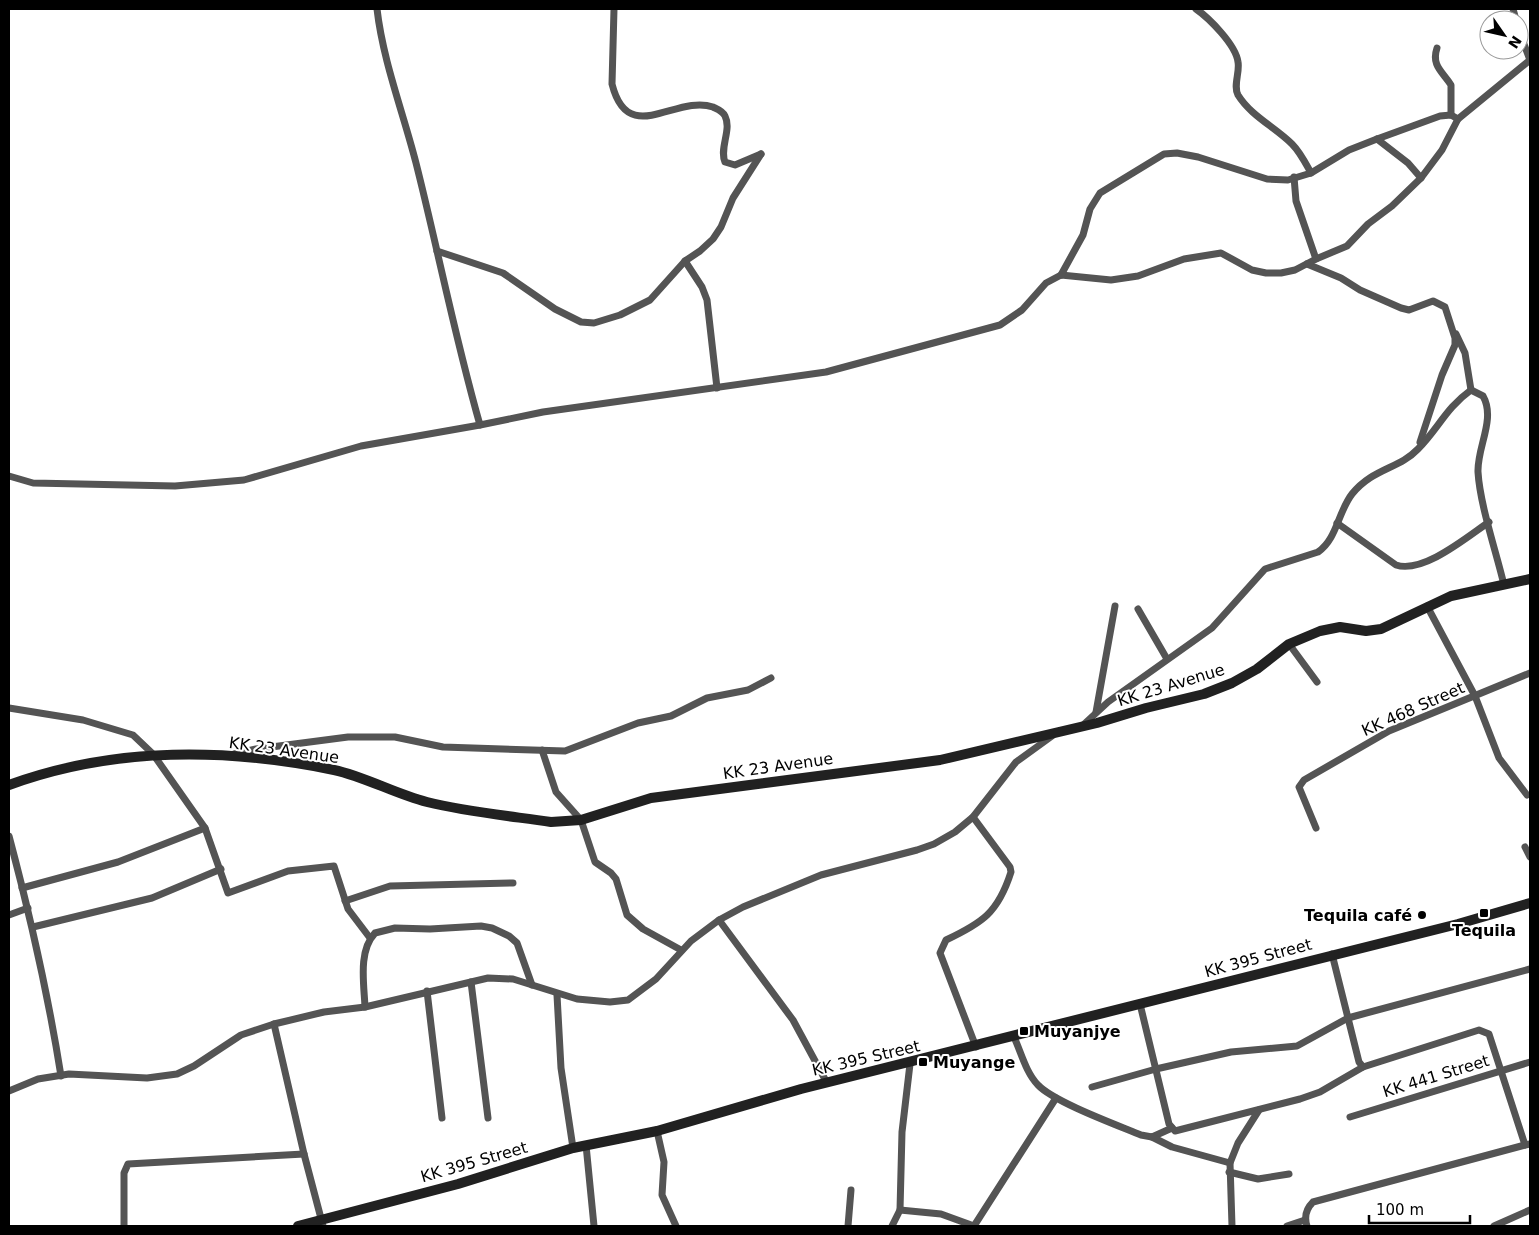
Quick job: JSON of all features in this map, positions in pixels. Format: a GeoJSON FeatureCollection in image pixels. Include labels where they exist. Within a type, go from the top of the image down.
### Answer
{"type":"FeatureCollection","features":[{"type":"Feature","properties":{"kind":"main road","name":"KK 23 Avenue"},"geometry":{"type":"LineString","coordinates":[[9,785],[69,767],[153,754],[222,757],[334,770],[404,796],[458,808],[551,822],[581,820],[651,798],[914,764],[1080,727],[1204,694],[1232,683],[1258,669],[1289,644],[1320,631],[1340,627],[1366,631],[1381,629],[1451,596],[1530,579]]}},
{"type":"Feature","properties":{"kind":"main road","name":"KK 395 Street"},"geometry":{"type":"LineString","coordinates":[[298,1226],[322,1224],[573,1148],[657,1130],[827,1083],[910,1064],[1332,954],[1458,924],[1530,903]]}},
{"type":"Feature","properties":{"kind":"street"},"geometry":{"type":"LineString","coordinates":[[377,9],[380,33],[403,112],[459,350],[480,425]]}},
{"type":"Feature","properties":{"kind":"street"},"geometry":{"type":"LineString","coordinates":[[437,251],[503,273],[555,309],[581,322],[594,323],[620,315],[650,300],[685,261],[713,239],[721,227],[736,193],[761,154],[736,165],[725,162],[723,156],[727,125],[725,116],[719,110],[708,106],[689,106],[648,117],[634,115],[624,109],[615,95],[612,84],[614,9]]}},
{"type":"Feature","properties":{"kind":"street"},"geometry":{"type":"LineString","coordinates":[[1196,9],[1234,50],[1238,61],[1236,91],[1239,96],[1254,114],[1292,144],[1311,172]]}},
{"type":"Feature","properties":{"kind":"street"},"geometry":{"type":"LineString","coordinates":[[1437,48],[1435,57],[1437,68],[1451,85],[1451,115]]}},
{"type":"Feature","properties":{"kind":"street"},"geometry":{"type":"LineString","coordinates":[[1061,275],[1111,280],[1138,276],[1184,259],[1221,253],[1252,270],[1266,274],[1295,270],[1348,246],[1368,224],[1392,206],[1421,178],[1442,150],[1458,119],[1530,60]]}},
{"type":"Feature","properties":{"kind":"street"},"geometry":{"type":"LineString","coordinates":[[9,476],[33,483],[166,486],[244,480],[361,446],[543,412],[826,372],[1000,325],[1022,310],[1046,283],[1061,275],[1083,235],[1090,209],[1100,193],[1164,154],[1178,153],[1198,157],[1267,179],[1288,180],[1311,172],[1349,150],[1440,116],[1451,115],[1458,119]]}},
{"type":"Feature","properties":{"kind":"street"},"geometry":{"type":"LineString","coordinates":[[1376,139],[1408,163],[1421,178]]}},
{"type":"Feature","properties":{"kind":"street"},"geometry":{"type":"LineString","coordinates":[[1294,177],[1296,201],[1316,259]]}},
{"type":"Feature","properties":{"kind":"street"},"geometry":{"type":"LineString","coordinates":[[685,261],[702,287],[707,300],[717,388]]}},
{"type":"Feature","properties":{"kind":"street"},"geometry":{"type":"LineString","coordinates":[[1307,264],[1341,278],[1360,290],[1401,308],[1409,310],[1433,300],[1445,307],[1455,345],[1442,375],[1418,449]]}},
{"type":"Feature","properties":{"kind":"street"},"geometry":{"type":"LineString","coordinates":[[1452,328],[1465,353],[1471,390]]}},
{"type":"Feature","properties":{"kind":"street"},"geometry":{"type":"LineString","coordinates":[[1080,727],[1096,712],[1212,628],[1265,569],[1325,548],[1351,495],[1364,481],[1418,449],[1454,404],[1471,390]]}},
{"type":"Feature","properties":{"kind":"street"},"geometry":{"type":"LineString","coordinates":[[1471,390],[1483,396],[1488,408],[1478,470],[1504,585]]}},
{"type":"Feature","properties":{"kind":"street"},"geometry":{"type":"LineString","coordinates":[[1337,523],[1396,565],[1404,568],[1430,560],[1489,522]]}},
{"type":"Feature","properties":{"kind":"street"},"geometry":{"type":"LineString","coordinates":[[1096,712],[1115,606]]}},
{"type":"Feature","properties":{"kind":"street"},"geometry":{"type":"LineString","coordinates":[[1427,606],[1475,696],[1499,758],[1527,795]]}},
{"type":"Feature","properties":{"kind":"street"},"geometry":{"type":"LineString","coordinates":[[1138,609],[1168,659]]}},
{"type":"Feature","properties":{"kind":"street"},"geometry":{"type":"LineString","coordinates":[[1289,644],[1317,682]]}},
{"type":"Feature","properties":{"kind":"street","name":"KK 468 Street"},"geometry":{"type":"LineString","coordinates":[[1316,828],[1299,787],[1300,782],[1389,731],[1530,673]]}},
{"type":"Feature","properties":{"kind":"street"},"geometry":{"type":"LineString","coordinates":[[222,757],[256,749],[348,738],[395,737],[451,748],[565,750],[638,724],[671,716],[707,698],[748,690],[771,678]]}},
{"type":"Feature","properties":{"kind":"street"},"geometry":{"type":"LineString","coordinates":[[9,708],[83,720],[133,735],[153,754],[205,828],[228,893],[288,871],[334,866],[348,909],[370,938]]}},
{"type":"Feature","properties":{"kind":"street"},"geometry":{"type":"LineString","coordinates":[[9,1091],[38,1079],[61,1076],[147,1078],[177,1074],[194,1066],[241,1035],[274,1024],[324,1012],[365,1007],[501,977],[532,985],[556,995],[577,999],[610,1002],[628,1000],[656,979],[681,950],[719,920],[743,907],[821,875],[934,844],[955,832],[973,817],[1016,762],[1056,733]]}},
{"type":"Feature","properties":{"kind":"street"},"geometry":{"type":"LineString","coordinates":[[542,750],[556,792],[581,820],[595,862],[611,873],[616,879],[627,915],[643,929],[681,950]]}},
{"type":"Feature","properties":{"kind":"street"},"geometry":{"type":"LineString","coordinates":[[973,817],[1012,872],[985,919],[946,940],[941,946],[940,952],[976,1046]]}},
{"type":"Feature","properties":{"kind":"street"},"geometry":{"type":"LineString","coordinates":[[22,888],[118,862],[205,828]]}},
{"type":"Feature","properties":{"kind":"street"},"geometry":{"type":"LineString","coordinates":[[9,836],[13,865],[22,888],[33,927],[52,1015],[61,1076]]}},
{"type":"Feature","properties":{"kind":"street"},"geometry":{"type":"LineString","coordinates":[[1525,847],[1530,857]]}},
{"type":"Feature","properties":{"kind":"street"},"geometry":{"type":"LineString","coordinates":[[33,927],[152,898],[221,870]]}},
{"type":"Feature","properties":{"kind":"street"},"geometry":{"type":"LineString","coordinates":[[345,901],[390,886],[513,883]]}},
{"type":"Feature","properties":{"kind":"street"},"geometry":{"type":"LineString","coordinates":[[9,915],[28,908]]}},
{"type":"Feature","properties":{"kind":"street"},"geometry":{"type":"LineString","coordinates":[[719,920],[793,1020],[827,1083]]}},
{"type":"Feature","properties":{"kind":"street"},"geometry":{"type":"LineString","coordinates":[[365,1007],[364,967],[370,938],[375,933],[395,928],[430,929],[481,926],[492,928],[509,936],[517,943],[532,985]]}},
{"type":"Feature","properties":{"kind":"street"},"geometry":{"type":"LineString","coordinates":[[1332,954],[1359,1062],[1363,1066]]}},
{"type":"Feature","properties":{"kind":"street"},"geometry":{"type":"LineString","coordinates":[[1092,1087],[1156,1068],[1231,1052],[1297,1046],[1348,1018],[1530,969]]}},
{"type":"Feature","properties":{"kind":"street"},"geometry":{"type":"LineString","coordinates":[[472,982],[488,1118]]}},
{"type":"Feature","properties":{"kind":"street"},"geometry":{"type":"LineString","coordinates":[[427,992],[442,1118]]}},
{"type":"Feature","properties":{"kind":"street"},"geometry":{"type":"LineString","coordinates":[[556,995],[561,1068],[573,1148]]}},
{"type":"Feature","properties":{"kind":"street"},"geometry":{"type":"LineString","coordinates":[[1140,1004],[1172,1128],[1175,1131],[1314,1094],[1363,1066],[1479,1030],[1488,1034],[1528,1144],[1313,1202],[1308,1208],[1306,1223],[1287,1226]]}},
{"type":"Feature","properties":{"kind":"street"},"geometry":{"type":"LineString","coordinates":[[274,1024],[322,1224]]}},
{"type":"Feature","properties":{"kind":"street"},"geometry":{"type":"LineString","coordinates":[[1014,1037],[1030,1075],[1038,1086],[1056,1098],[1172,1147],[1230,1163]]}},
{"type":"Feature","properties":{"kind":"street","name":"KK 441 Street"},"geometry":{"type":"LineString","coordinates":[[1350,1116],[1530,1062]]}},
{"type":"Feature","properties":{"kind":"street"},"geometry":{"type":"LineString","coordinates":[[892,1226],[900,1210],[902,1132],[910,1064]]}},
{"type":"Feature","properties":{"kind":"street"},"geometry":{"type":"LineString","coordinates":[[900,1210],[941,1214],[974,1226],[1056,1098]]}},
{"type":"Feature","properties":{"kind":"street"},"geometry":{"type":"LineString","coordinates":[[1232,1226],[1230,1163],[1238,1143],[1259,1110]]}},
{"type":"Feature","properties":{"kind":"street"},"geometry":{"type":"LineString","coordinates":[[1152,1138],[1172,1128]]}},
{"type":"Feature","properties":{"kind":"street"},"geometry":{"type":"LineString","coordinates":[[657,1130],[664,1162],[662,1195],[676,1226]]}},
{"type":"Feature","properties":{"kind":"street"},"geometry":{"type":"LineString","coordinates":[[586,1145],[594,1226]]}},
{"type":"Feature","properties":{"kind":"street"},"geometry":{"type":"LineString","coordinates":[[124,1226],[124,1173],[128,1164],[304,1154]]}},
{"type":"Feature","properties":{"kind":"street"},"geometry":{"type":"LineString","coordinates":[[1229,1172],[1258,1179],[1289,1174]]}},
{"type":"Feature","properties":{"kind":"street"},"geometry":{"type":"LineString","coordinates":[[848,1226],[851,1190]]}},
{"type":"Feature","properties":{"kind":"street"},"geometry":{"type":"LineString","coordinates":[[1494,1226],[1530,1210]]}},
{"type":"Feature","properties":{"kind":"place","name":"Tequila"},"geometry":{"type":"Point","coordinates":[1484,913]}},
{"type":"Feature","properties":{"kind":"place","name":"Tequila café"},"geometry":{"type":"Point","coordinates":[1422,915]}},
{"type":"Feature","properties":{"kind":"place","name":"Muyanjye"},"geometry":{"type":"Point","coordinates":[1024,1031]}},
{"type":"Feature","properties":{"kind":"place","name":"Muyange"},"geometry":{"type":"Point","coordinates":[923,1062]}}]}
